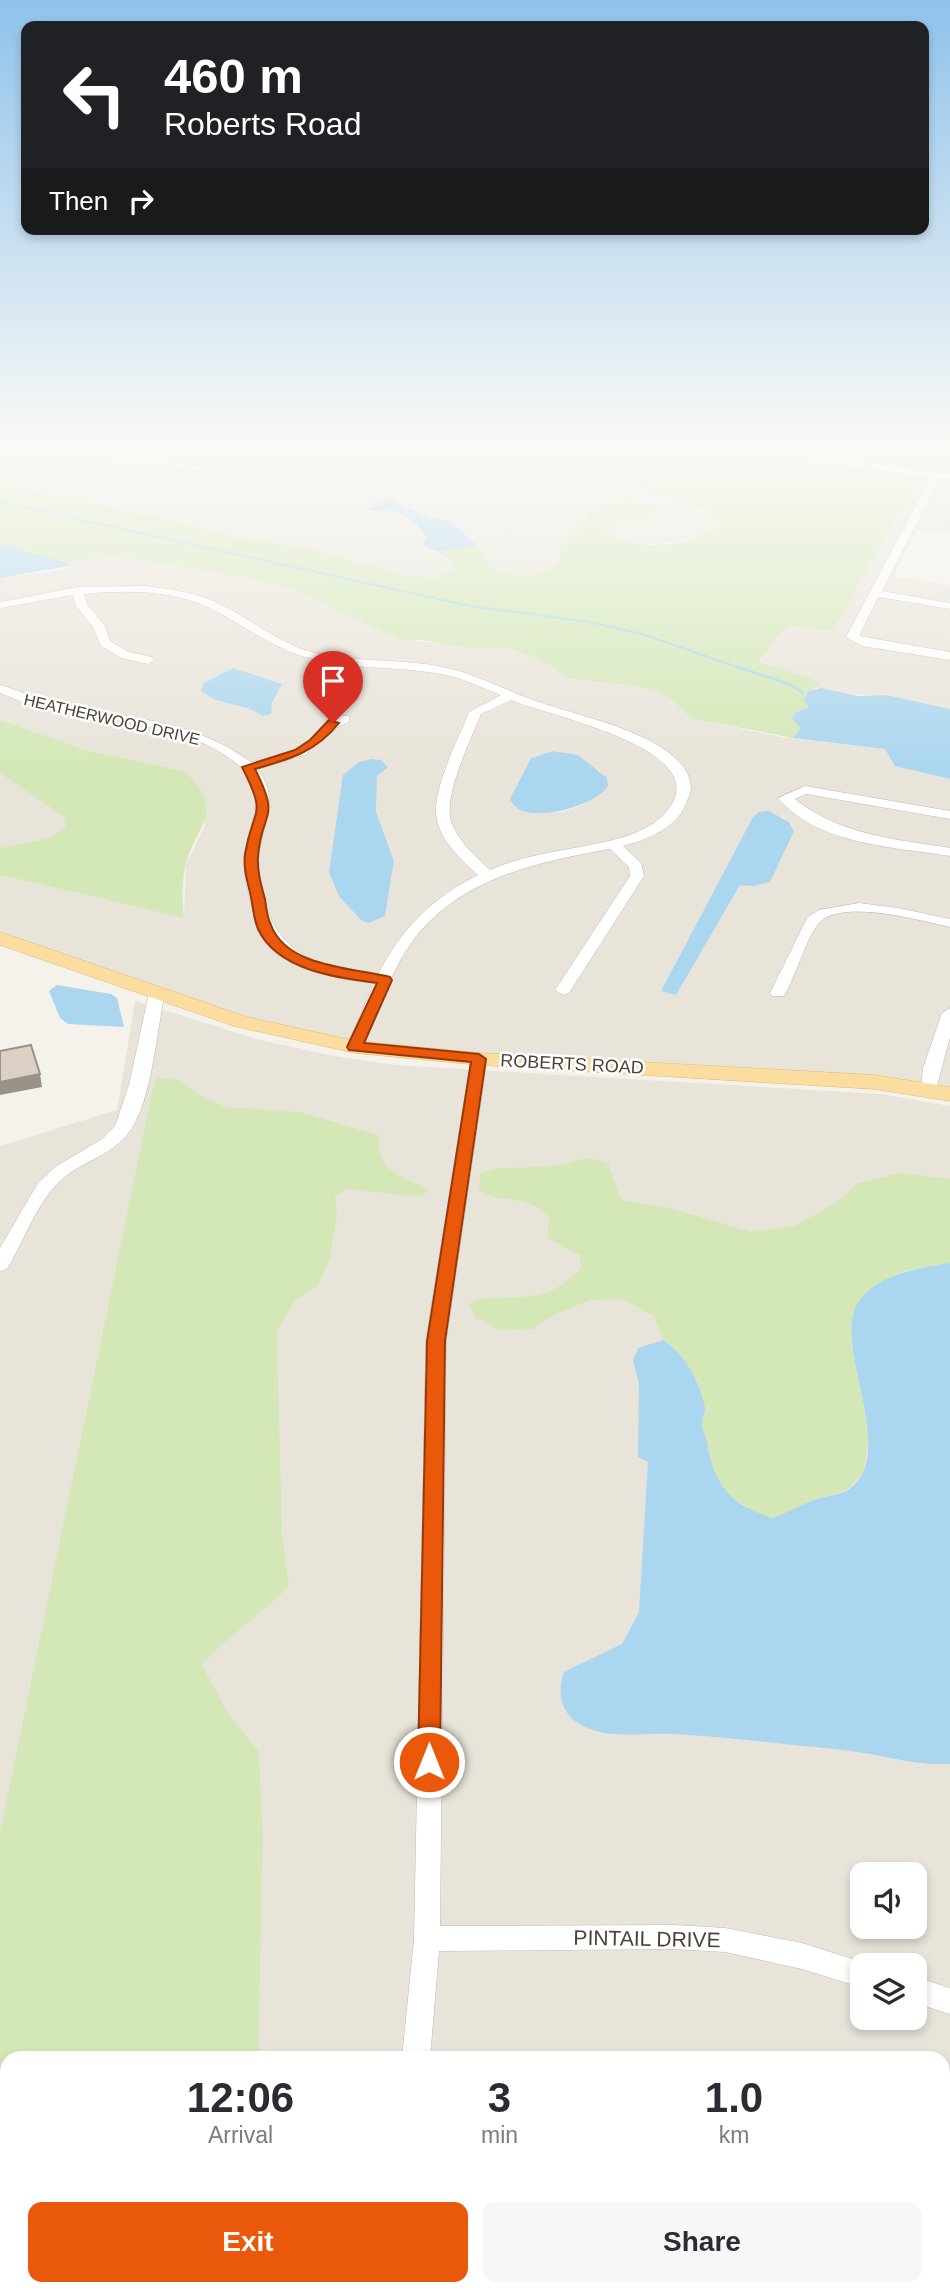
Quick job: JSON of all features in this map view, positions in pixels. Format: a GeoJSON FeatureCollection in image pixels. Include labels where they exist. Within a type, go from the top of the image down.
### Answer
{"type":"FeatureCollection","features":[{"type":"Feature","properties":{"kind":"main road","name":"ROBERTS ROAD"},"geometry":{"type":"LineString","coordinates":[[0,938],[277,1032],[355,1047],[479,1059],[874,1082],[950,1094]]}},
{"type":"Feature","properties":{"kind":"street"},"geometry":{"type":"LineString","coordinates":[[895,552],[852,632],[852,637],[862,642],[950,656]]}},
{"type":"Feature","properties":{"kind":"street"},"geometry":{"type":"LineString","coordinates":[[0,605],[78,590],[134,589],[180,595],[222,609],[268,639],[290,649],[363,663],[457,673],[476,678],[511,695],[641,740],[661,752],[678,769],[684,789],[674,812],[648,832],[613,844],[550,856],[488,877],[451,897],[428,914],[405,941],[355,1047]]}},
{"type":"Feature","properties":{"kind":"street"},"geometry":{"type":"LineString","coordinates":[[78,590],[81,605],[99,626],[105,643],[118,652],[148,660]]}},
{"type":"Feature","properties":{"kind":"street"},"geometry":{"type":"LineString","coordinates":[[873,593],[950,606]]}},
{"type":"Feature","properties":{"kind":"street","name":"HEATHERWOOD DRIVE"},"geometry":{"type":"LineString","coordinates":[[0,688],[37,703],[189,735],[227,751],[248,767]]}},
{"type":"Feature","properties":{"kind":"street"},"geometry":{"type":"LineString","coordinates":[[488,877],[467,859],[452,839],[444,823],[442,805],[475,712],[511,695]]}},
{"type":"Feature","properties":{"kind":"street"},"geometry":{"type":"LineString","coordinates":[[345,719],[328,726],[314,743],[300,752],[248,767],[263,797],[264,812],[253,844],[252,863],[264,929],[281,948],[306,963],[342,975],[385,980]]}},
{"type":"Feature","properties":{"kind":"street"},"geometry":{"type":"LineString","coordinates":[[950,815],[805,790],[785,798],[799,812],[820,825],[950,852]]}},
{"type":"Feature","properties":{"kind":"street"},"geometry":{"type":"LineString","coordinates":[[563,990],[638,876],[636,866],[613,844]]}},
{"type":"Feature","properties":{"kind":"street"},"geometry":{"type":"LineString","coordinates":[[778,993],[812,921],[822,914],[852,907],[950,923]]}},
{"type":"Feature","properties":{"kind":"street"},"geometry":{"type":"LineString","coordinates":[[0,1264],[52,1178],[110,1141],[124,1127],[133,1104],[157,993]]}},
{"type":"Feature","properties":{"kind":"street"},"geometry":{"type":"LineString","coordinates":[[929,1089],[931,1068],[950,1013]]}},
{"type":"Feature","properties":{"kind":"street"},"geometry":{"type":"LineString","coordinates":[[417,2051],[427,1939],[435,1353],[439,1306],[479,1059]]}},
{"type":"Feature","properties":{"kind":"street","name":"PINTAIL DRIVE"},"geometry":{"type":"LineString","coordinates":[[427,1939],[674,1937],[725,1940],[802,1956],[850,1971]]}},
{"type":"Feature","properties":{"kind":"street"},"geometry":{"type":"LineString","coordinates":[[927,1994],[950,2001]]}},
{"type":"Feature","properties":{"kind":"shaded area"},"geometry":{"type":"Polygon","coordinates":[[[324,552],[435,552],[453,563],[454,570],[435,578],[404,575],[324,552]]]}},
{"type":"Feature","properties":{"kind":"shaded area"},"geometry":{"type":"Polygon","coordinates":[[[479,552],[560,552],[559,560],[544,573],[526,576],[502,573],[491,566],[479,552]]]}},
{"type":"Feature","properties":{"kind":"shaded area"},"geometry":{"type":"Polygon","coordinates":[[[858,552],[906,552],[893,577],[950,585],[950,709],[887,695],[841,694],[821,688],[808,677],[758,663],[788,625],[858,552]]]}},
{"type":"Feature","properties":{"kind":"shaded area"},"geometry":{"type":"Polygon","coordinates":[[[115,557],[250,578],[300,591],[401,640],[511,649],[541,660],[570,679],[637,686],[658,692],[672,699],[690,718],[781,737],[885,749],[950,779],[950,1090],[381,1047],[279,1028],[0,934],[0,875],[184,918],[186,864],[205,825],[184,771],[89,751],[0,720],[0,578],[67,569],[72,565],[64,563],[115,557]],[[212,678],[201,687],[205,695],[252,708],[262,716],[271,714],[212,678]],[[553,751],[531,758],[511,803],[519,809],[563,812],[585,804],[608,780],[599,770],[553,751]],[[359,762],[385,916],[394,861],[376,812],[377,776],[359,762]],[[782,816],[734,853],[661,991],[722,915],[740,885],[750,884],[793,826],[782,816]]]}},
{"type":"Feature","properties":{"kind":"shaded area"},"geometry":{"type":"Polygon","coordinates":[[[0,773],[58,810],[67,818],[65,828],[48,838],[0,848],[0,773]]]}},
{"type":"Feature","properties":{"kind":"shaded area"},"geometry":{"type":"Polygon","coordinates":[[[135,1001],[260,1040],[334,1056],[395,1065],[880,1094],[950,1106],[950,2051],[0,2051],[0,1146],[117,1110],[135,1001]]]}},
{"type":"Feature","properties":{"kind":"green space"},"geometry":{"type":"Polygon","coordinates":[[[27,552],[324,552],[403,575],[435,578],[454,570],[453,563],[437,552],[481,552],[491,566],[502,573],[526,576],[544,573],[559,560],[560,552],[877,552],[833,631],[788,625],[758,662],[808,677],[822,686],[808,691],[805,699],[808,707],[795,713],[792,719],[802,728],[793,738],[690,718],[672,699],[658,692],[637,686],[570,679],[541,660],[511,649],[464,647],[423,640],[401,641],[300,591],[250,578],[115,557],[64,563],[27,552]]]}},
{"type":"Feature","properties":{"kind":"green space"},"geometry":{"type":"Polygon","coordinates":[[[0,720],[89,751],[184,771],[197,785],[207,807],[206,817],[186,863],[184,918],[0,875],[0,848],[48,838],[65,828],[66,818],[0,773],[0,720]]]}},
{"type":"Feature","properties":{"kind":"green space"},"geometry":{"type":"Polygon","coordinates":[[[155,1078],[180,1080],[197,1094],[224,1107],[300,1112],[378,1135],[379,1148],[387,1166],[429,1190],[421,1197],[348,1189],[335,1196],[337,1216],[330,1259],[318,1285],[294,1302],[277,1332],[282,1537],[289,1586],[202,1665],[228,1713],[259,1752],[263,1837],[258,2051],[0,2051],[0,1833],[155,1078]]]}},
{"type":"Feature","properties":{"kind":"green space"},"geometry":{"type":"Polygon","coordinates":[[[588,1158],[608,1163],[621,1200],[670,1208],[751,1232],[795,1226],[837,1202],[858,1183],[901,1173],[950,1179],[950,1263],[902,1271],[853,1348],[869,1436],[863,1472],[847,1490],[814,1500],[773,1518],[757,1513],[723,1491],[710,1459],[702,1423],[706,1408],[696,1379],[671,1345],[663,1340],[654,1316],[622,1299],[590,1300],[554,1315],[533,1329],[500,1330],[476,1318],[468,1304],[487,1299],[544,1293],[559,1286],[581,1269],[580,1255],[547,1238],[550,1217],[532,1205],[496,1197],[479,1190],[480,1173],[498,1168],[550,1167],[588,1158]]]}},
{"type":"Feature","properties":{"kind":"water"},"geometry":{"type":"Polygon","coordinates":[[[0,552],[28,552],[73,565],[0,578],[0,552]]]}},
{"type":"Feature","properties":{"kind":"water"},"geometry":{"type":"Polygon","coordinates":[[[233,668],[282,684],[272,703],[271,714],[262,716],[201,691],[204,683],[233,668]]]}},
{"type":"Feature","properties":{"kind":"water"},"geometry":{"type":"Polygon","coordinates":[[[821,688],[858,696],[887,695],[950,709],[950,779],[895,766],[885,749],[793,738],[801,728],[792,719],[795,713],[808,707],[804,700],[808,691],[821,688]]]}},
{"type":"Feature","properties":{"kind":"water"},"geometry":{"type":"Polygon","coordinates":[[[553,751],[578,755],[607,778],[608,786],[589,801],[558,811],[528,812],[517,808],[510,799],[531,758],[553,751]]]}},
{"type":"Feature","properties":{"kind":"water"},"geometry":{"type":"Polygon","coordinates":[[[381,760],[388,767],[377,776],[376,812],[394,861],[385,916],[369,923],[362,921],[339,896],[329,872],[343,775],[359,762],[381,760]]]}},
{"type":"Feature","properties":{"kind":"water"},"geometry":{"type":"Polygon","coordinates":[[[769,811],[789,822],[794,831],[770,882],[754,886],[740,885],[676,995],[661,991],[753,817],[759,812],[769,811]]]}},
{"type":"Feature","properties":{"kind":"water"},"geometry":{"type":"Polygon","coordinates":[[[57,985],[111,994],[117,998],[124,1027],[68,1024],[60,1018],[49,991],[57,985]]]}},
{"type":"Feature","properties":{"kind":"water"},"geometry":{"type":"Polygon","coordinates":[[[950,1263],[950,1764],[923,1763],[844,1750],[716,1737],[612,1734],[588,1729],[578,1723],[567,1713],[562,1700],[564,1672],[622,1644],[639,1612],[648,1462],[638,1457],[639,1384],[633,1360],[638,1348],[663,1340],[684,1360],[702,1397],[705,1409],[703,1427],[710,1458],[720,1482],[735,1500],[773,1518],[811,1501],[845,1492],[863,1472],[868,1450],[867,1423],[852,1339],[853,1316],[862,1297],[891,1277],[950,1263]]]}},
{"type":"Feature","properties":{"kind":"building"},"geometry":{"type":"Polygon","coordinates":[[[31,1045],[40,1074],[0,1082],[0,1051],[31,1045]]]}},
{"type":"Feature","properties":{"kind":"waterway"},"geometry":{"type":"LineString","coordinates":[[227,552],[470,606],[589,622],[642,634],[743,669]]}},
{"type":"Feature","properties":{"kind":"waterway"},"geometry":{"type":"LineString","coordinates":[[738,667],[791,685],[803,693]]}},
{"type":"Feature","properties":{"kind":"route"},"geometry":{"type":"LineString","coordinates":[[333,723],[308,748],[280,760],[248,767],[260,785],[263,797],[264,812],[253,844],[252,872],[264,929],[281,948],[306,963],[342,975],[385,980],[355,1047],[479,1059],[458,1180],[436,1341],[433,1389],[429,1762]]}}]}
